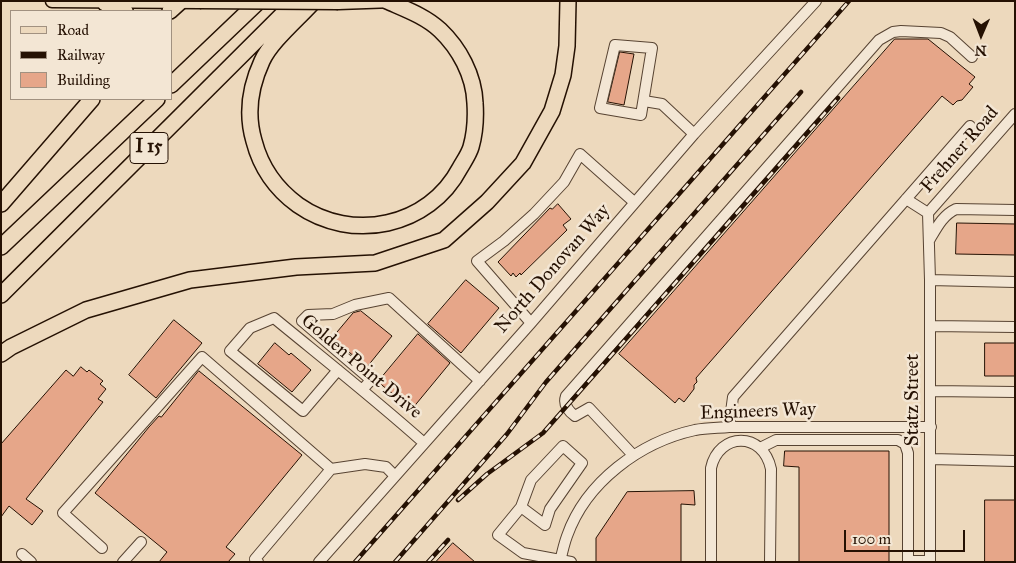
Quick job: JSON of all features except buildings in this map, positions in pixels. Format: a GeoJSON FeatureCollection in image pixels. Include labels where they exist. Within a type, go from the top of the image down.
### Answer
{"type":"FeatureCollection","features":[{"type":"Feature","properties":{"kind":"highway"},"geometry":{"type":"LineString","coordinates":[[172,84],[259,1]]}},
{"type":"Feature","properties":{"kind":"highway","name":"I 15"},"geometry":{"type":"LineString","coordinates":[[1,295],[296,1]]}},
{"type":"Feature","properties":{"kind":"highway"},"geometry":{"type":"LineString","coordinates":[[314,1],[268,50],[262,60],[254,80],[249,103],[251,133],[257,155],[269,176],[286,196],[306,211],[326,220],[340,224],[373,226],[386,224],[416,213],[436,199],[453,181],[470,149],[476,121],[475,94],[472,81],[461,56],[439,29],[412,12],[387,1]]}},
{"type":"Feature","properties":{"kind":"highway"},"geometry":{"type":"LineString","coordinates":[[1,354],[11,347],[86,310],[190,280],[296,267],[375,263],[444,240],[487,202],[523,164],[552,111],[563,75],[567,46],[568,1]]}},
{"type":"Feature","properties":{"kind":"highway"},"geometry":{"type":"LineString","coordinates":[[105,2],[123,10]]}},
{"type":"Feature","properties":{"kind":"highway"},"geometry":{"type":"LineString","coordinates":[[171,10],[181,2]]}},
{"type":"Feature","properties":{"kind":"highway"},"geometry":{"type":"LineString","coordinates":[[1,204],[91,100]]}},
{"type":"Feature","properties":{"kind":"highway","name":"I 15"},"geometry":{"type":"LineString","coordinates":[[1,247],[156,100]]}},
{"type":"Feature","properties":{"kind":"main road"},"geometry":{"type":"LineString","coordinates":[[52,1],[338,3],[394,1]]}},
{"type":"Feature","properties":{"kind":"street","name":"North Donovan Way"},"geometry":{"type":"LineString","coordinates":[[319,562],[531,323],[694,134],[816,1]]}},
{"type":"Feature","properties":{"kind":"street"},"geometry":{"type":"LineString","coordinates":[[633,455],[589,408],[575,416],[568,410],[564,401],[566,396],[879,40],[893,32],[901,31],[941,33],[950,37],[972,57]]}},
{"type":"Feature","properties":{"kind":"street"},"geometry":{"type":"LineString","coordinates":[[615,45],[652,48],[644,101],[641,115],[600,108],[615,45]]}},
{"type":"Feature","properties":{"kind":"street"},"geometry":{"type":"LineString","coordinates":[[644,101],[662,104],[694,134]]}},
{"type":"Feature","properties":{"kind":"street","name":"Frehner Road"},"geometry":{"type":"LineString","coordinates":[[930,239],[928,213],[1015,114]]}},
{"type":"Feature","properties":{"kind":"street"},"geometry":{"type":"LineString","coordinates":[[729,427],[733,397],[970,126]]}},
{"type":"Feature","properties":{"kind":"street"},"geometry":{"type":"LineString","coordinates":[[531,323],[477,261],[504,241],[534,214],[564,182],[580,154],[634,202]]}},
{"type":"Feature","properties":{"kind":"street"},"geometry":{"type":"LineString","coordinates":[[906,199],[928,213]]}},
{"type":"Feature","properties":{"kind":"street"},"geometry":{"type":"LineString","coordinates":[[930,239],[942,220],[949,212],[956,209],[1015,210]]}},
{"type":"Feature","properties":{"kind":"street","name":"Statz Street"},"geometry":{"type":"LineString","coordinates":[[930,239],[930,561]]}},
{"type":"Feature","properties":{"kind":"street"},"geometry":{"type":"LineString","coordinates":[[930,280],[1015,282]]}},
{"type":"Feature","properties":{"kind":"street"},"geometry":{"type":"LineString","coordinates":[[362,390],[371,380],[302,321],[308,315],[333,314],[355,305],[389,298],[480,381]]}},
{"type":"Feature","properties":{"kind":"street","name":"Golden Point Drive"},"geometry":{"type":"LineString","coordinates":[[338,370],[303,410],[230,351],[250,328],[274,318],[338,370],[424,443]]}},
{"type":"Feature","properties":{"kind":"street"},"geometry":{"type":"LineString","coordinates":[[930,326],[1015,327]]}},
{"type":"Feature","properties":{"kind":"street"},"geometry":{"type":"LineString","coordinates":[[102,548],[63,513],[202,357],[331,469]]}},
{"type":"Feature","properties":{"kind":"street"},"geometry":{"type":"LineString","coordinates":[[931,391],[1015,392]]}},
{"type":"Feature","properties":{"kind":"street","name":"Engineers Way"},"geometry":{"type":"LineString","coordinates":[[560,560],[567,535],[578,513],[602,482],[633,455],[667,438],[696,430],[729,427],[931,427]]}},
{"type":"Feature","properties":{"kind":"street"},"geometry":{"type":"LineString","coordinates":[[740,427],[740,441]]}},
{"type":"Feature","properties":{"kind":"street"},"geometry":{"type":"LineString","coordinates":[[760,448],[776,440],[898,440],[905,444],[908,453],[908,561],[930,561]]}},
{"type":"Feature","properties":{"kind":"street"},"geometry":{"type":"LineString","coordinates":[[711,562],[711,468],[719,450],[726,445],[740,441],[748,441],[760,448],[769,460],[771,469],[770,562]]}},
{"type":"Feature","properties":{"kind":"street"},"geometry":{"type":"LineString","coordinates":[[521,507],[545,525],[550,509],[582,463],[563,446],[531,480],[521,507],[498,535],[523,552],[571,562]]}},
{"type":"Feature","properties":{"kind":"street"},"geometry":{"type":"LineString","coordinates":[[931,459],[1015,461]]}},
{"type":"Feature","properties":{"kind":"street"},"geometry":{"type":"LineString","coordinates":[[258,562],[255,559],[331,469],[364,464],[386,467],[395,476]]}},
{"type":"Feature","properties":{"kind":"street"},"geometry":{"type":"LineString","coordinates":[[123,562],[141,542]]}},
{"type":"Feature","properties":{"kind":"street"},"geometry":{"type":"LineString","coordinates":[[22,554],[31,562]]}},
{"type":"Feature","properties":{"kind":"railway"},"geometry":{"type":"LineString","coordinates":[[355,562],[849,1]]}},
{"type":"Feature","properties":{"kind":"railway"},"geometry":{"type":"LineString","coordinates":[[395,562],[507,434],[546,382],[801,92]]}},
{"type":"Feature","properties":{"kind":"railway"},"geometry":{"type":"LineString","coordinates":[[458,500],[487,474],[543,433],[838,98]]}},
{"type":"Feature","properties":{"kind":"railway"},"geometry":{"type":"LineString","coordinates":[[428,562],[448,540]]}}]}
